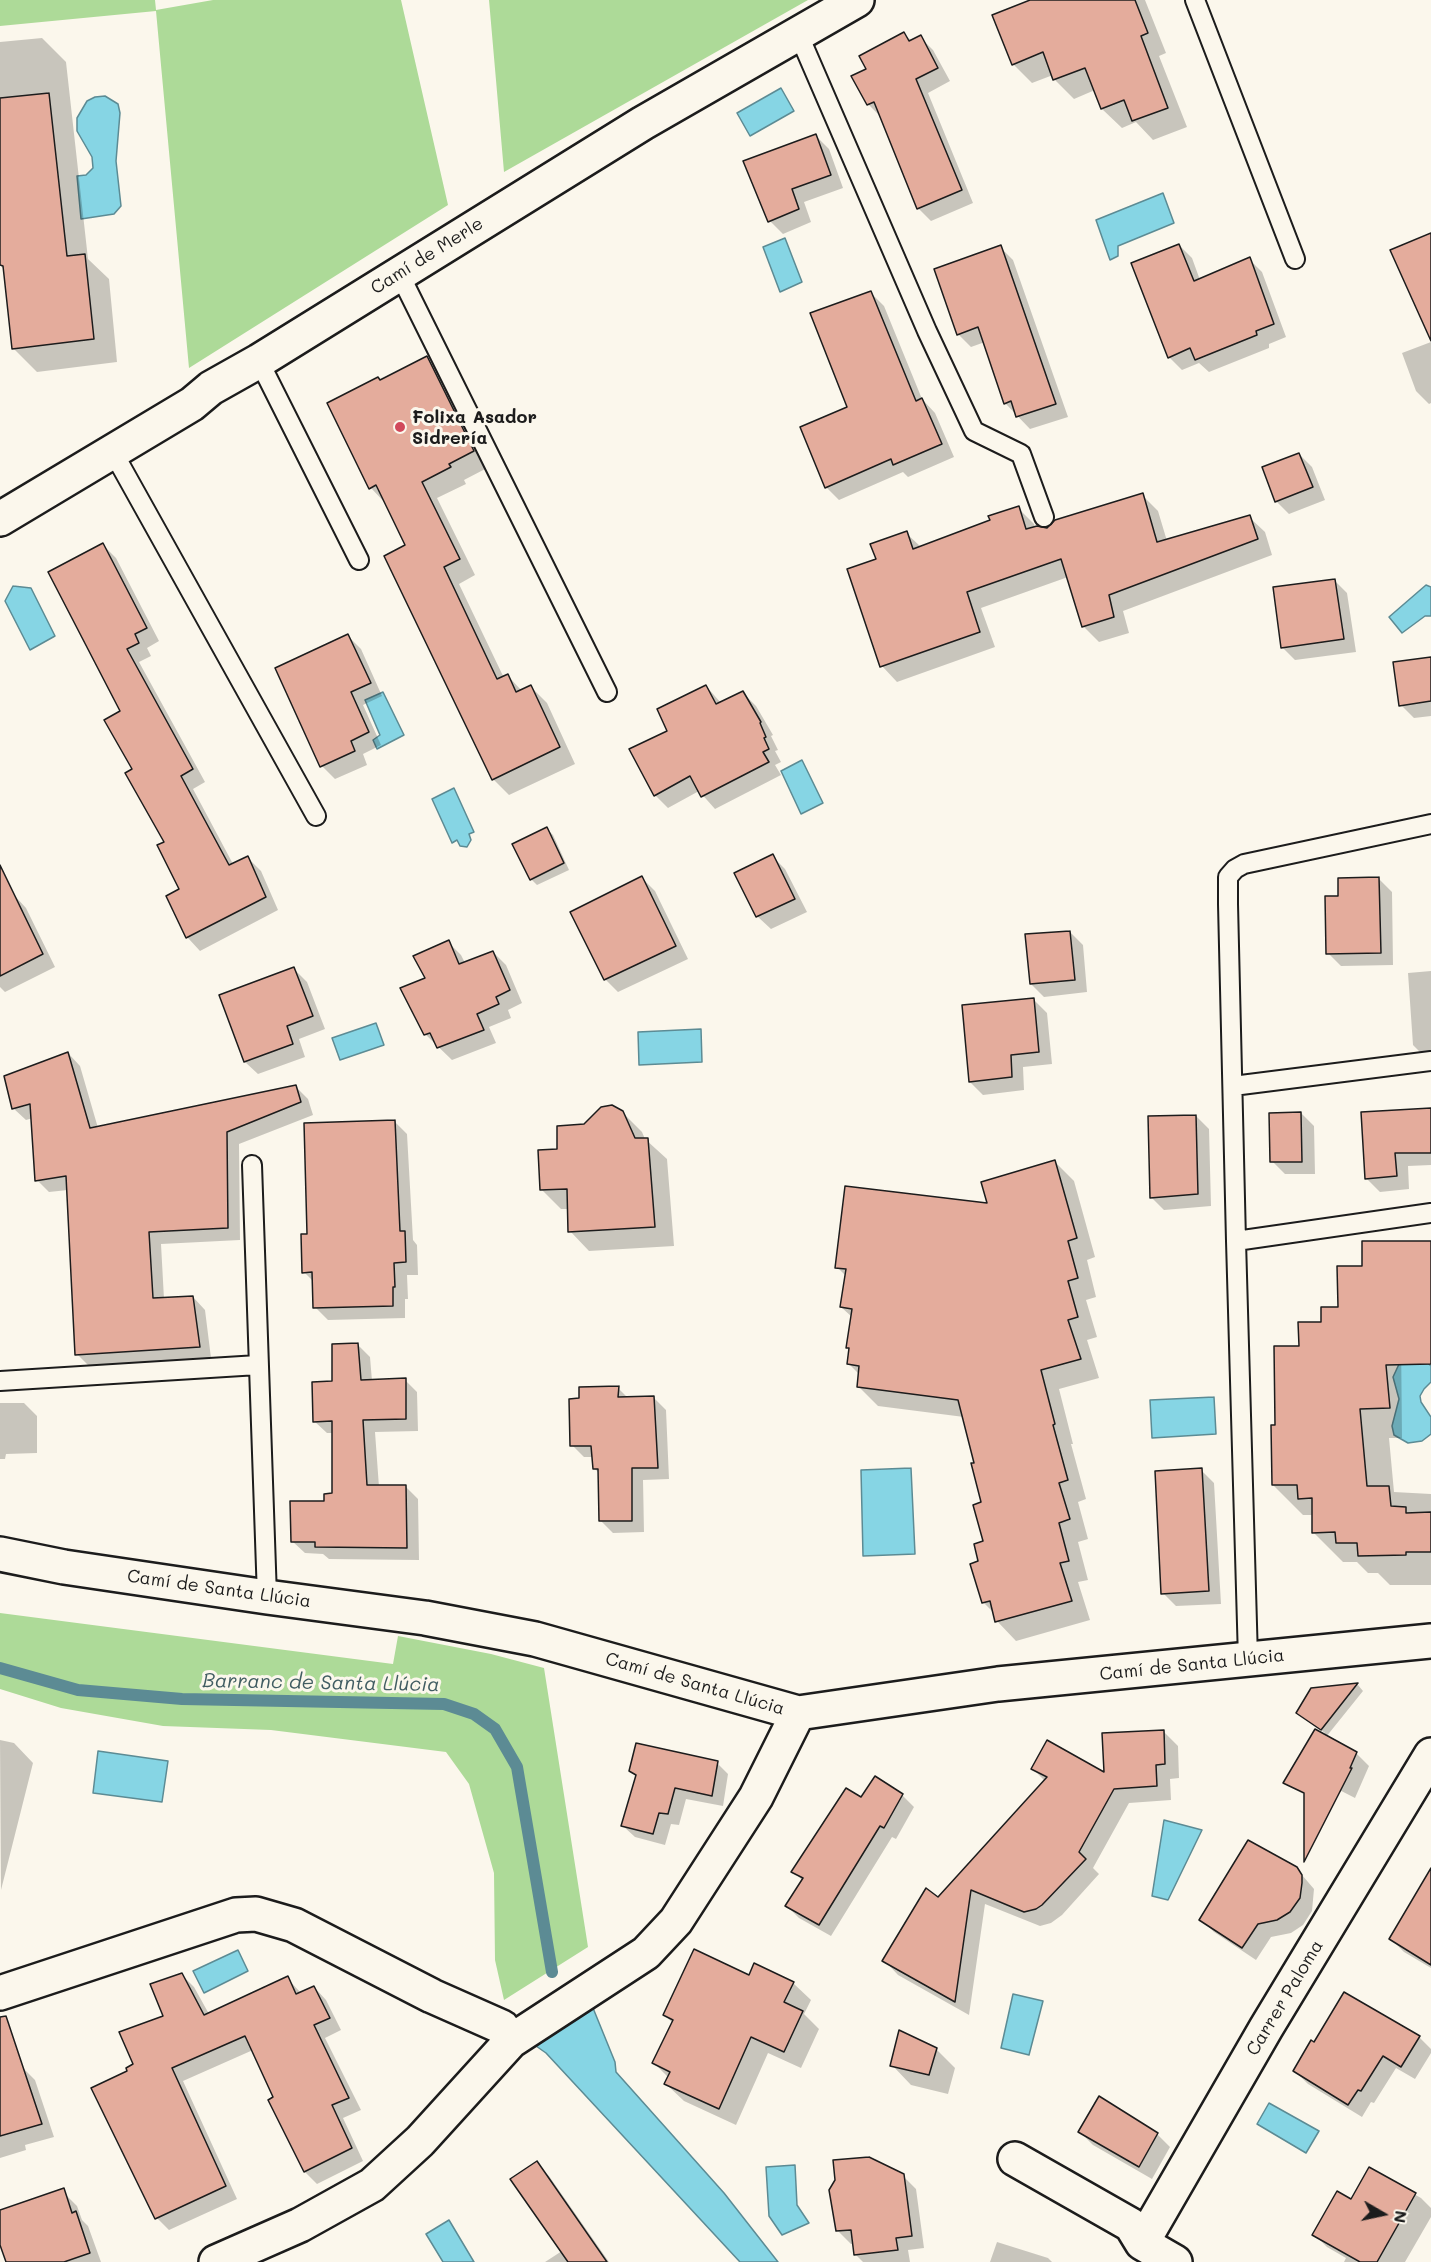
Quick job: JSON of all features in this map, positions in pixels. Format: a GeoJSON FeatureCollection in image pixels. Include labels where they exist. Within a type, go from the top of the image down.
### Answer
{"type":"FeatureCollection","features":[{"type":"Feature","properties":{"kind":"street","name":"Camí de Merle"},"geometry":{"type":"LineString","coordinates":[[0,519],[192,404],[211,388],[259,361],[633,129],[857,0]]}},
{"type":"Feature","properties":{"kind":"street","name":"Camí de Santa Llúcia"},"geometry":{"type":"LineString","coordinates":[[0,1554],[63,1567],[425,1618],[535,1639],[798,1713],[998,1684],[1431,1641]]}},
{"type":"Feature","properties":{"kind":"street"},"geometry":{"type":"LineString","coordinates":[[216,2262],[300,2225],[372,2185],[420,2141],[511,2041],[646,1953],[676,1921],[756,1797],[798,1713]]}},
{"type":"Feature","properties":{"kind":"street","name":"Carrer Paloma"},"geometry":{"type":"LineString","coordinates":[[1136,2253],[1266,2028],[1431,1755]]}},
{"type":"Feature","properties":{"kind":"street"},"geometry":{"type":"LineString","coordinates":[[0,1993],[236,1915],[256,1914],[294,1925],[432,1996],[502,2027],[511,2041]]}},
{"type":"Feature","properties":{"kind":"street"},"geometry":{"type":"LineString","coordinates":[[1015,2159],[1131,2225],[1136,2253],[1175,2262]]}},
{"type":"Feature","properties":{"kind":"lane"},"geometry":{"type":"LineString","coordinates":[[1195,0],[1294,259]]}},
{"type":"Feature","properties":{"kind":"lane"},"geometry":{"type":"LineString","coordinates":[[798,33],[927,332],[974,431],[1021,454],[1044,517]]}},
{"type":"Feature","properties":{"kind":"lane"},"geometry":{"type":"LineString","coordinates":[[399,273],[607,692]]}},
{"type":"Feature","properties":{"kind":"lane"},"geometry":{"type":"LineString","coordinates":[[259,361],[359,560]]}},
{"type":"Feature","properties":{"kind":"lane"},"geometry":{"type":"LineString","coordinates":[[113,452],[316,816]]}},
{"type":"Feature","properties":{"kind":"lane"},"geometry":{"type":"LineString","coordinates":[[1248,1659],[1228,878],[1235,868],[1244,864],[1431,824]]}},
{"type":"Feature","properties":{"kind":"lane"},"geometry":{"type":"LineString","coordinates":[[1233,1086],[1431,1061]]}},
{"type":"Feature","properties":{"kind":"lane"},"geometry":{"type":"LineString","coordinates":[[252,1165],[267,1597]]}},
{"type":"Feature","properties":{"kind":"lane"},"geometry":{"type":"LineString","coordinates":[[1236,1241],[1431,1213]]}},
{"type":"Feature","properties":{"kind":"lane"},"geometry":{"type":"LineString","coordinates":[[0,1381],[258,1365]]}},
{"type":"Feature","properties":{"kind":"green space"},"geometry":{"type":"Polygon","coordinates":[[[0,0],[155,0],[156,10],[213,0],[401,0],[448,205],[189,368],[156,11],[0,26],[0,0]]]}},
{"type":"Feature","properties":{"kind":"green space"},"geometry":{"type":"Polygon","coordinates":[[[489,0],[808,0],[504,172],[489,0]]]}},
{"type":"Feature","properties":{"kind":"green space"},"geometry":{"type":"Polygon","coordinates":[[[0,1613],[393,1664],[398,1636],[491,1654],[544,1668],[588,1947],[504,2000],[495,1960],[494,1873],[469,1784],[446,1752],[271,1730],[163,1726],[61,1708],[0,1689],[0,1613]]]}},
{"type":"Feature","properties":{"kind":"water"},"geometry":{"type":"Polygon","coordinates":[[[781,88],[794,111],[750,136],[737,113],[781,88]]]}},
{"type":"Feature","properties":{"kind":"water"},"geometry":{"type":"Polygon","coordinates":[[[105,96],[118,104],[120,113],[116,161],[121,206],[114,214],[81,219],[77,176],[86,175],[93,168],[92,157],[77,131],[77,118],[87,101],[105,96]]]}},
{"type":"Feature","properties":{"kind":"water"},"geometry":{"type":"Polygon","coordinates":[[[1163,193],[1174,223],[1118,246],[1118,256],[1110,260],[1096,220],[1163,193]]]}},
{"type":"Feature","properties":{"kind":"water"},"geometry":{"type":"Polygon","coordinates":[[[785,238],[802,282],[780,292],[763,247],[785,238]]]}},
{"type":"Feature","properties":{"kind":"water"},"geometry":{"type":"Polygon","coordinates":[[[1426,585],[1431,587],[1431,616],[1425,616],[1402,633],[1389,617],[1426,585]]]}},
{"type":"Feature","properties":{"kind":"water"},"geometry":{"type":"Polygon","coordinates":[[[13,586],[31,588],[55,636],[30,650],[5,601],[13,586]]]}},
{"type":"Feature","properties":{"kind":"water"},"geometry":{"type":"Polygon","coordinates":[[[383,692],[404,735],[377,749],[373,740],[380,735],[365,700],[383,692]]]}},
{"type":"Feature","properties":{"kind":"water"},"geometry":{"type":"Polygon","coordinates":[[[802,760],[823,803],[801,814],[781,771],[802,760]]]}},
{"type":"Feature","properties":{"kind":"water"},"geometry":{"type":"Polygon","coordinates":[[[454,788],[474,832],[469,834],[471,840],[467,847],[460,846],[457,840],[452,843],[432,799],[454,788]]]}},
{"type":"Feature","properties":{"kind":"water"},"geometry":{"type":"Polygon","coordinates":[[[376,1023],[384,1045],[340,1060],[332,1038],[376,1023]]]}},
{"type":"Feature","properties":{"kind":"water"},"geometry":{"type":"Polygon","coordinates":[[[701,1029],[702,1062],[639,1065],[638,1032],[701,1029]]]}},
{"type":"Feature","properties":{"kind":"water"},"geometry":{"type":"Polygon","coordinates":[[[1426,1361],[1431,1366],[1431,1382],[1420,1396],[1421,1402],[1431,1417],[1431,1434],[1422,1441],[1408,1443],[1394,1435],[1392,1426],[1399,1399],[1393,1377],[1400,1362],[1426,1361]]]}},
{"type":"Feature","properties":{"kind":"water"},"geometry":{"type":"Polygon","coordinates":[[[1214,1397],[1216,1434],[1152,1438],[1150,1400],[1214,1397]]]}},
{"type":"Feature","properties":{"kind":"water"},"geometry":{"type":"Polygon","coordinates":[[[911,1468],[915,1554],[863,1556],[861,1470],[911,1468]]]}},
{"type":"Feature","properties":{"kind":"water"},"geometry":{"type":"Polygon","coordinates":[[[98,1751],[168,1761],[162,1802],[93,1793],[98,1751]]]}},
{"type":"Feature","properties":{"kind":"water"},"geometry":{"type":"Polygon","coordinates":[[[1164,1820],[1202,1830],[1168,1900],[1152,1896],[1164,1820]]]}},
{"type":"Feature","properties":{"kind":"water"},"geometry":{"type":"Polygon","coordinates":[[[238,1950],[248,1971],[204,1993],[193,1971],[238,1950]]]}},
{"type":"Feature","properties":{"kind":"water"},"geometry":{"type":"Polygon","coordinates":[[[1013,1994],[1043,2001],[1029,2055],[1001,2048],[1013,1994]]]}},
{"type":"Feature","properties":{"kind":"water"},"geometry":{"type":"Polygon","coordinates":[[[593,2008],[615,2062],[616,2072],[724,2193],[778,2262],[740,2262],[546,2053],[536,2046],[593,2008]]]}},
{"type":"Feature","properties":{"kind":"water"},"geometry":{"type":"Polygon","coordinates":[[[1269,2103],[1319,2131],[1306,2153],[1257,2124],[1269,2103]]]}},
{"type":"Feature","properties":{"kind":"water"},"geometry":{"type":"Polygon","coordinates":[[[795,2165],[797,2205],[809,2223],[782,2235],[769,2216],[766,2167],[795,2165]]]}},
{"type":"Feature","properties":{"kind":"water"},"geometry":{"type":"Polygon","coordinates":[[[449,2220],[474,2262],[443,2262],[426,2234],[449,2220]]]}},
{"type":"Feature","properties":{"kind":"building"},"geometry":{"type":"Polygon","coordinates":[[[1030,0],[1135,0],[1148,33],[1141,36],[1168,108],[1132,121],[1124,100],[1101,109],[1085,68],[1053,80],[1043,52],[1012,65],[992,15],[1030,0]]]}},
{"type":"Feature","properties":{"kind":"building"},"geometry":{"type":"Polygon","coordinates":[[[904,32],[909,41],[921,35],[938,68],[916,79],[962,190],[917,209],[874,102],[867,105],[851,76],[866,69],[859,56],[904,32]]]}},
{"type":"Feature","properties":{"kind":"building"},"geometry":{"type":"Polygon","coordinates":[[[49,93],[67,256],[85,254],[94,339],[12,349],[3,266],[0,265],[0,98],[49,93]]]}},
{"type":"Feature","properties":{"kind":"building"},"geometry":{"type":"Polygon","coordinates":[[[816,134],[831,175],[792,189],[799,209],[768,222],[743,161],[816,134]]]}},
{"type":"Feature","properties":{"kind":"building"},"geometry":{"type":"Polygon","coordinates":[[[1431,233],[1431,341],[1390,250],[1431,233]]]}},
{"type":"Feature","properties":{"kind":"building"},"geometry":{"type":"Polygon","coordinates":[[[1179,244],[1194,281],[1250,257],[1274,324],[1256,331],[1257,335],[1195,360],[1190,348],[1168,358],[1131,263],[1179,244]]]}},
{"type":"Feature","properties":{"kind":"building"},"geometry":{"type":"Polygon","coordinates":[[[1001,245],[1056,404],[1016,417],[1011,401],[1004,404],[978,327],[957,335],[934,269],[1001,245]]]}},
{"type":"Feature","properties":{"kind":"building"},"geometry":{"type":"Polygon","coordinates":[[[871,291],[916,401],[922,398],[942,444],[893,465],[891,459],[825,488],[800,427],[847,407],[810,313],[871,291]]]}},
{"type":"Feature","properties":{"kind":"building"},"geometry":{"type":"Polygon","coordinates":[[[427,356],[474,451],[449,464],[451,467],[422,482],[460,559],[444,567],[497,679],[508,674],[516,692],[531,685],[560,747],[492,780],[384,556],[405,545],[376,485],[369,489],[327,403],[378,377],[380,380],[427,356]]]}},
{"type":"Feature","properties":{"kind":"building"},"geometry":{"type":"Polygon","coordinates":[[[1299,453],[1313,487],[1275,502],[1262,467],[1299,453]]]}},
{"type":"Feature","properties":{"kind":"building"},"geometry":{"type":"Polygon","coordinates":[[[1143,493],[1157,542],[1250,515],[1258,539],[1109,595],[1114,617],[1082,627],[1061,559],[967,592],[980,632],[880,667],[847,569],[876,559],[870,544],[907,531],[913,549],[990,520],[988,516],[1019,506],[1026,529],[1037,526],[1047,528],[1055,520],[1143,493]]]}},
{"type":"Feature","properties":{"kind":"building"},"geometry":{"type":"Polygon","coordinates":[[[103,543],[147,628],[135,634],[139,643],[127,649],[193,769],[181,776],[229,865],[248,856],[266,897],[186,938],[166,896],[179,889],[157,845],[164,842],[125,773],[132,769],[104,720],[120,711],[48,572],[103,543]]]}},
{"type":"Feature","properties":{"kind":"building"},"geometry":{"type":"Polygon","coordinates":[[[1335,579],[1344,639],[1281,648],[1273,587],[1335,579]]]}},
{"type":"Feature","properties":{"kind":"building"},"geometry":{"type":"Polygon","coordinates":[[[348,634],[371,683],[351,692],[369,732],[351,741],[355,751],[320,767],[275,668],[348,634]]]}},
{"type":"Feature","properties":{"kind":"building"},"geometry":{"type":"Polygon","coordinates":[[[1431,657],[1431,701],[1399,706],[1393,662],[1431,657]]]}},
{"type":"Feature","properties":{"kind":"building"},"geometry":{"type":"Polygon","coordinates":[[[706,685],[716,704],[743,691],[761,722],[769,749],[763,752],[769,762],[701,797],[690,776],[654,796],[629,749],[667,731],[657,709],[706,685]]]}},
{"type":"Feature","properties":{"kind":"building"},"geometry":{"type":"Polygon","coordinates":[[[547,827],[564,863],[530,880],[512,844],[547,827]]]}},
{"type":"Feature","properties":{"kind":"building"},"geometry":{"type":"Polygon","coordinates":[[[773,854],[795,899],[756,917],[734,873],[773,854]]]}},
{"type":"Feature","properties":{"kind":"building"},"geometry":{"type":"Polygon","coordinates":[[[0,865],[43,954],[0,976],[0,865]]]}},
{"type":"Feature","properties":{"kind":"building"},"geometry":{"type":"Polygon","coordinates":[[[642,876],[676,946],[604,980],[570,912],[642,876]]]}},
{"type":"Feature","properties":{"kind":"building"},"geometry":{"type":"Polygon","coordinates":[[[1379,877],[1381,953],[1326,954],[1325,896],[1338,896],[1338,878],[1379,877]]]}},
{"type":"Feature","properties":{"kind":"building"},"geometry":{"type":"Polygon","coordinates":[[[1070,931],[1075,980],[1030,984],[1025,934],[1070,931]]]}},
{"type":"Feature","properties":{"kind":"building"},"geometry":{"type":"Polygon","coordinates":[[[449,940],[459,964],[493,951],[510,990],[496,997],[499,1004],[477,1014],[484,1030],[437,1048],[430,1033],[424,1035],[400,988],[425,978],[413,956],[449,940]]]}},
{"type":"Feature","properties":{"kind":"building"},"geometry":{"type":"Polygon","coordinates":[[[294,967],[313,1016],[287,1026],[293,1044],[244,1062],[219,995],[294,967]]]}},
{"type":"Feature","properties":{"kind":"building"},"geometry":{"type":"Polygon","coordinates":[[[1034,998],[1039,1052],[1011,1055],[1012,1077],[969,1082],[962,1005],[1034,998]]]}},
{"type":"Feature","properties":{"kind":"building"},"geometry":{"type":"Polygon","coordinates":[[[68,1052],[90,1128],[296,1085],[301,1102],[227,1132],[228,1228],[149,1232],[153,1298],[193,1296],[200,1347],[75,1355],[66,1176],[35,1181],[30,1104],[12,1109],[4,1076],[68,1052]]]}},
{"type":"Feature","properties":{"kind":"building"},"geometry":{"type":"Polygon","coordinates":[[[612,1105],[623,1111],[635,1138],[648,1138],[655,1227],[568,1232],[567,1189],[540,1190],[538,1150],[557,1149],[557,1126],[584,1124],[601,1107],[612,1105]]]}},
{"type":"Feature","properties":{"kind":"building"},"geometry":{"type":"Polygon","coordinates":[[[1431,1108],[1431,1153],[1395,1153],[1397,1176],[1365,1179],[1361,1112],[1431,1108]]]}},
{"type":"Feature","properties":{"kind":"building"},"geometry":{"type":"Polygon","coordinates":[[[1301,1112],[1302,1162],[1270,1162],[1269,1113],[1301,1112]]]}},
{"type":"Feature","properties":{"kind":"building"},"geometry":{"type":"Polygon","coordinates":[[[1196,1115],[1198,1194],[1150,1198],[1148,1116],[1196,1115]]]}},
{"type":"Feature","properties":{"kind":"building"},"geometry":{"type":"Polygon","coordinates":[[[395,1120],[400,1231],[405,1231],[406,1262],[394,1263],[393,1306],[313,1308],[312,1272],[302,1273],[301,1234],[307,1234],[304,1123],[395,1120]]]}},
{"type":"Feature","properties":{"kind":"building"},"geometry":{"type":"Polygon","coordinates":[[[1055,1160],[1077,1238],[1068,1241],[1078,1278],[1068,1281],[1078,1317],[1068,1320],[1081,1359],[1041,1370],[1068,1480],[1059,1483],[1070,1519],[1059,1523],[1069,1561],[1060,1563],[1072,1601],[995,1622],[990,1601],[982,1603],[970,1564],[978,1561],[974,1544],[983,1541],[973,1505],[981,1502],[958,1400],[857,1387],[859,1366],[847,1364],[849,1348],[846,1348],[852,1309],[840,1307],[846,1269],[835,1268],[845,1186],[987,1203],[981,1182],[1055,1160]]]}},
{"type":"Feature","properties":{"kind":"building"},"geometry":{"type":"Polygon","coordinates":[[[1362,1241],[1431,1241],[1431,1364],[1386,1365],[1390,1408],[1360,1409],[1367,1486],[1389,1486],[1391,1506],[1406,1507],[1406,1513],[1431,1512],[1431,1552],[1358,1556],[1357,1543],[1336,1543],[1335,1532],[1312,1533],[1312,1498],[1298,1499],[1297,1485],[1272,1485],[1271,1425],[1275,1425],[1274,1346],[1299,1346],[1298,1322],[1321,1322],[1321,1307],[1338,1307],[1337,1266],[1362,1266],[1362,1241]]]}},
{"type":"Feature","properties":{"kind":"building"},"geometry":{"type":"Polygon","coordinates":[[[358,1343],[361,1380],[406,1378],[406,1419],[363,1420],[367,1485],[406,1485],[407,1548],[315,1547],[315,1542],[291,1542],[290,1501],[324,1501],[324,1494],[332,1493],[332,1421],[313,1422],[312,1382],[332,1381],[332,1344],[358,1343]]]}},
{"type":"Feature","properties":{"kind":"building"},"geometry":{"type":"Polygon","coordinates":[[[619,1386],[618,1397],[654,1396],[658,1468],[632,1468],[632,1521],[599,1521],[598,1469],[593,1469],[591,1446],[570,1446],[569,1399],[579,1398],[579,1387],[619,1386]]]}},
{"type":"Feature","properties":{"kind":"building"},"geometry":{"type":"Polygon","coordinates":[[[1202,1468],[1209,1591],[1161,1594],[1155,1471],[1202,1468]]]}},
{"type":"Feature","properties":{"kind":"building"},"geometry":{"type":"Polygon","coordinates":[[[1358,1683],[1321,1730],[1296,1713],[1311,1688],[1358,1683]]]}},
{"type":"Feature","properties":{"kind":"building"},"geometry":{"type":"Polygon","coordinates":[[[1315,1729],[1357,1752],[1350,1768],[1352,1768],[1304,1862],[1304,1793],[1283,1783],[1315,1729]]]}},
{"type":"Feature","properties":{"kind":"building"},"geometry":{"type":"Polygon","coordinates":[[[1164,1730],[1165,1764],[1156,1765],[1157,1786],[1114,1789],[1079,1852],[1086,1859],[1042,1905],[1024,1912],[971,1890],[955,2002],[882,1961],[926,1888],[938,1897],[1047,1777],[1031,1769],[1047,1740],[1104,1772],[1102,1733],[1164,1730]]]}},
{"type":"Feature","properties":{"kind":"building"},"geometry":{"type":"Polygon","coordinates":[[[636,1743],[718,1761],[712,1796],[675,1788],[668,1814],[659,1813],[653,1834],[621,1826],[636,1775],[629,1771],[636,1743]]]}},
{"type":"Feature","properties":{"kind":"building"},"geometry":{"type":"Polygon","coordinates":[[[875,1776],[903,1794],[884,1828],[880,1826],[819,1925],[785,1906],[803,1878],[791,1872],[846,1788],[861,1797],[875,1776]]]}},
{"type":"Feature","properties":{"kind":"building"},"geometry":{"type":"Polygon","coordinates":[[[1248,1840],[1297,1867],[1302,1875],[1302,1883],[1300,1898],[1290,1912],[1277,1920],[1258,1924],[1242,1948],[1199,1920],[1248,1840]]]}},
{"type":"Feature","properties":{"kind":"building"},"geometry":{"type":"Polygon","coordinates":[[[1431,1868],[1431,1965],[1389,1939],[1431,1868]]]}},
{"type":"Feature","properties":{"kind":"building"},"geometry":{"type":"Polygon","coordinates":[[[694,1949],[749,1975],[754,1963],[794,1982],[784,2002],[803,2011],[784,2052],[751,2037],[719,2109],[664,2084],[670,2072],[652,2063],[673,2020],[663,2015],[694,1949]]]}},
{"type":"Feature","properties":{"kind":"building"},"geometry":{"type":"Polygon","coordinates":[[[182,1973],[204,2015],[288,1976],[296,1994],[314,1986],[330,2018],[314,2025],[349,2098],[332,2105],[352,2148],[304,2172],[268,2100],[273,2097],[245,2036],[172,2068],[226,2186],[155,2219],[91,2088],[127,2071],[126,2068],[133,2064],[119,2032],[163,2016],[150,1984],[182,1973]]]}},
{"type":"Feature","properties":{"kind":"building"},"geometry":{"type":"Polygon","coordinates":[[[1344,1992],[1420,2036],[1401,2067],[1383,2056],[1361,2091],[1358,2090],[1348,2105],[1293,2071],[1311,2040],[1314,2042],[1344,1992]]]}},
{"type":"Feature","properties":{"kind":"building"},"geometry":{"type":"Polygon","coordinates":[[[6,2016],[42,2124],[0,2136],[0,2017],[6,2016]]]}},
{"type":"Feature","properties":{"kind":"building"},"geometry":{"type":"Polygon","coordinates":[[[899,2030],[937,2048],[929,2075],[890,2066],[899,2030]]]}},
{"type":"Feature","properties":{"kind":"building"},"geometry":{"type":"Polygon","coordinates":[[[1099,2096],[1158,2133],[1139,2167],[1078,2132],[1099,2096]]]}},
{"type":"Feature","properties":{"kind":"building"},"geometry":{"type":"Polygon","coordinates":[[[869,2157],[904,2174],[912,2236],[896,2238],[898,2250],[854,2255],[851,2230],[836,2231],[829,2190],[835,2180],[833,2160],[869,2157]]]}},
{"type":"Feature","properties":{"kind":"building"},"geometry":{"type":"Polygon","coordinates":[[[537,2161],[607,2262],[568,2262],[510,2179],[537,2161]]]}},
{"type":"Feature","properties":{"kind":"building"},"geometry":{"type":"Polygon","coordinates":[[[1369,2167],[1416,2193],[1377,2262],[1360,2262],[1312,2235],[1337,2191],[1351,2199],[1369,2167]]]}},
{"type":"Feature","properties":{"kind":"building"},"geometry":{"type":"Polygon","coordinates":[[[64,2188],[72,2213],[76,2211],[90,2253],[64,2262],[6,2262],[0,2245],[0,2210],[64,2188]]]}},
{"type":"Feature","properties":{"kind":"waterway","name":"Barranc de Santa Llúcia"},"geometry":{"type":"LineString","coordinates":[[0,1668],[78,1690],[182,1699],[444,1704],[474,1714],[495,1729],[517,1767],[552,1972]]}},
{"type":"Feature","properties":{"kind":"place","name":"Folixa Asador Sidrería"},"geometry":{"type":"Point","coordinates":[400,427]}}]}
